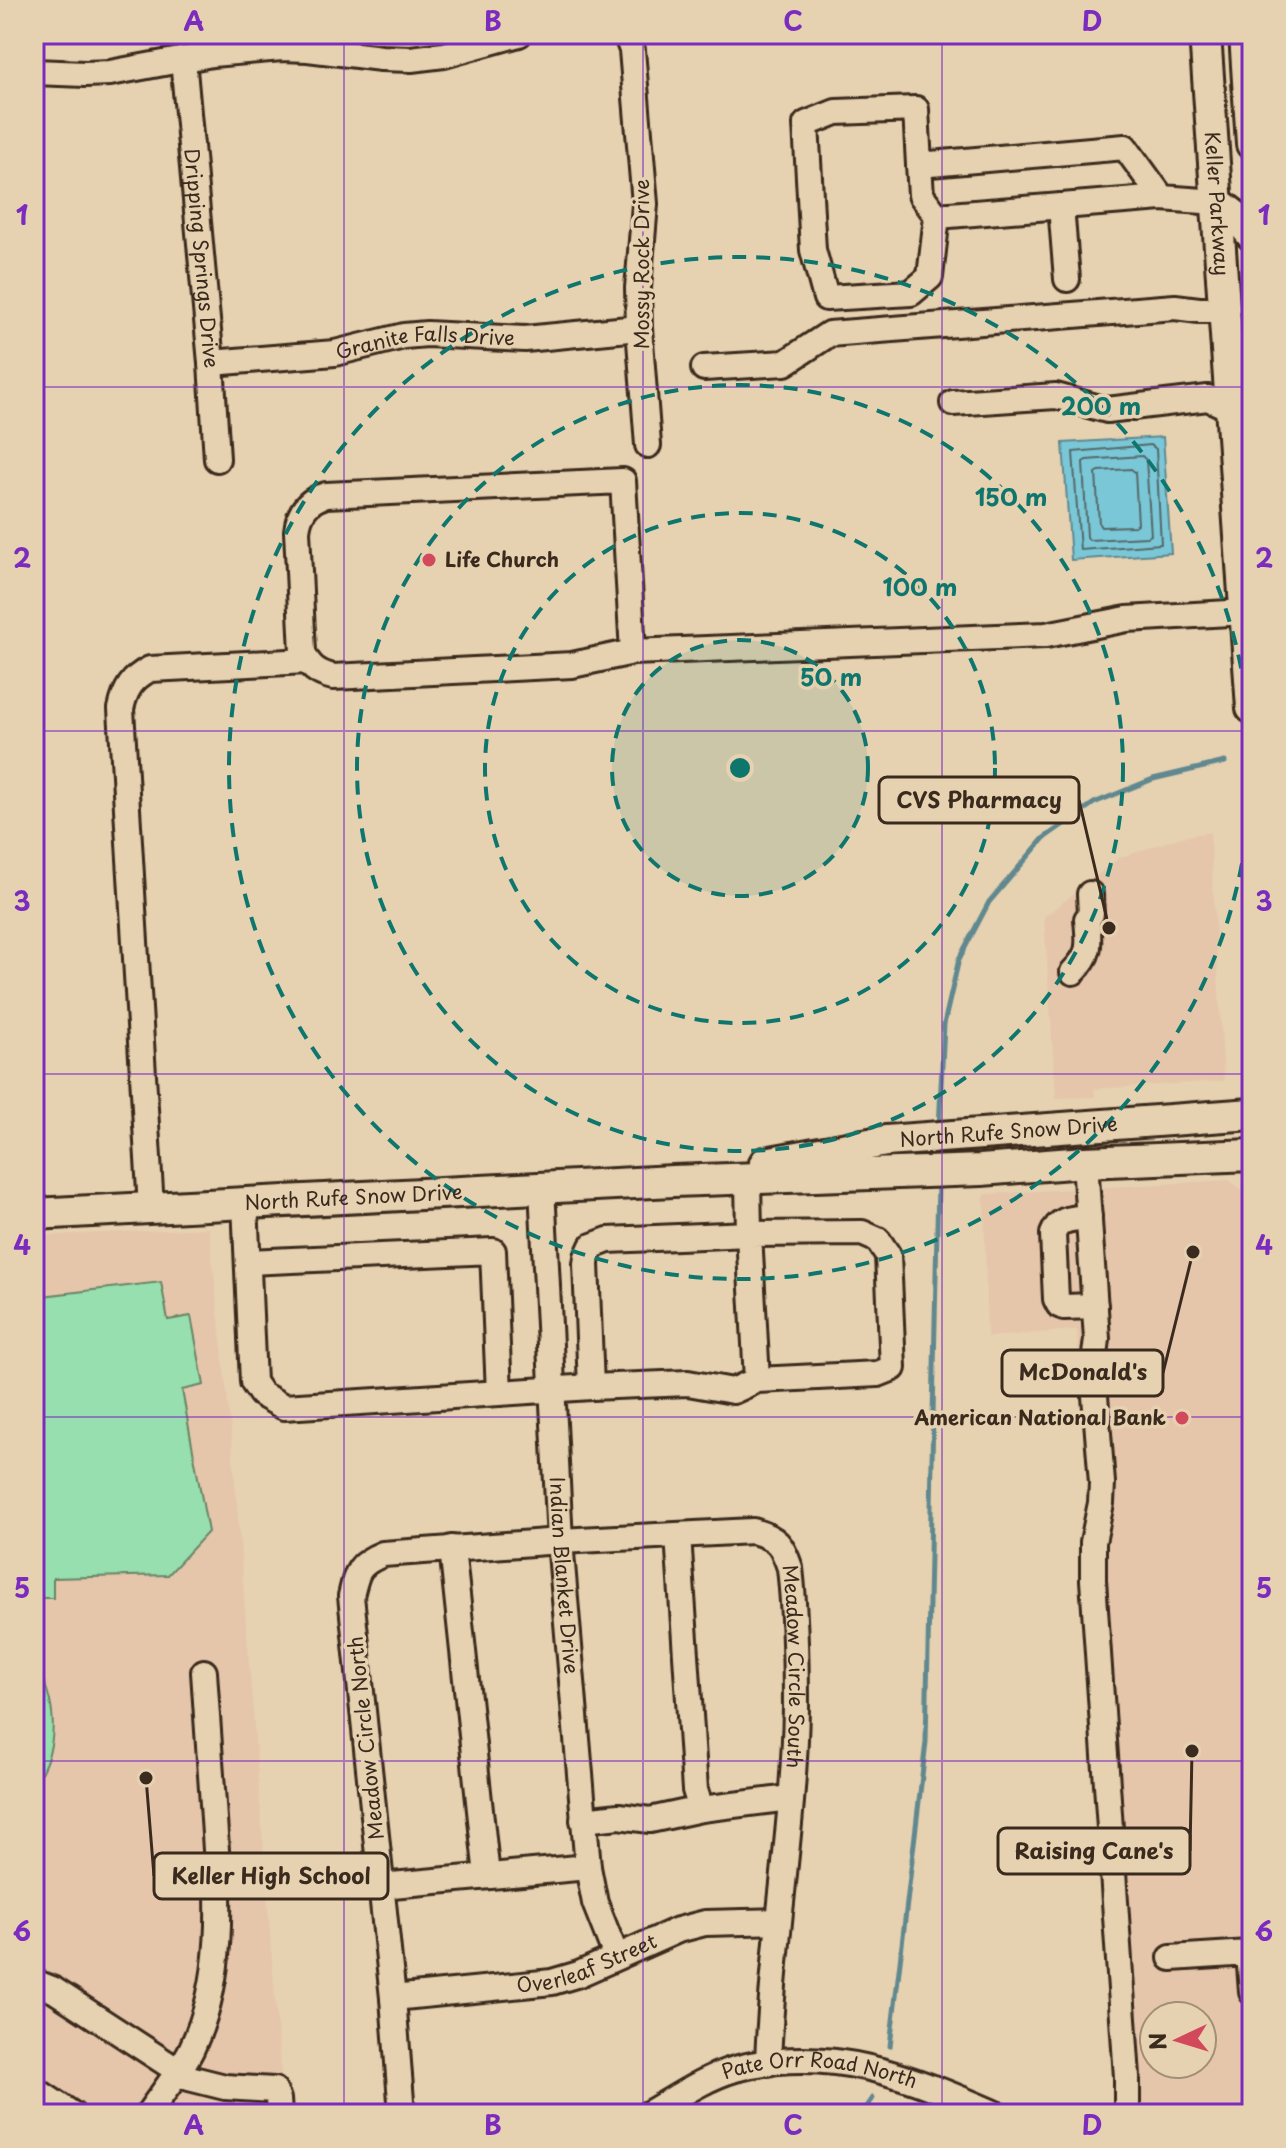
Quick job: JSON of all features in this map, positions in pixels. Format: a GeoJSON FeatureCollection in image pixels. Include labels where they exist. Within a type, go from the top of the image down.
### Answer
{"type":"FeatureCollection","features":[{"type":"Feature","properties":{"kind":"main road","name":"Keller Parkway"},"geometry":{"type":"LineString","coordinates":[[1205,34],[1232,409],[1248,577],[1246,612],[1252,708]]}},
{"type":"Feature","properties":{"kind":"main road"},"geometry":{"type":"LineString","coordinates":[[1221,34],[1233,48],[1248,48]]}},
{"type":"Feature","properties":{"kind":"main road","name":"Keller Parkway"},"geometry":{"type":"LineString","coordinates":[[1248,48],[1252,144]]}},
{"type":"Feature","properties":{"kind":"main road"},"geometry":{"type":"LineString","coordinates":[[1217,202],[1239,219],[1252,235]]}},
{"type":"Feature","properties":{"kind":"main road","name":"North Rufe Snow Drive"},"geometry":{"type":"LineString","coordinates":[[673,1181],[886,1141],[1252,1114]]}},
{"type":"Feature","properties":{"kind":"main road"},"geometry":{"type":"LineString","coordinates":[[1084,1127],[1085,1162]]}},
{"type":"Feature","properties":{"kind":"main road","name":"North Rufe Snow Drive"},"geometry":{"type":"LineString","coordinates":[[34,1214],[1252,1155]]}},
{"type":"Feature","properties":{"kind":"street"},"geometry":{"type":"LineString","coordinates":[[34,72],[110,73],[212,54],[282,48],[411,59],[444,55],[519,34]]}},
{"type":"Feature","properties":{"kind":"street","name":"Mossy Rock Drive"},"geometry":{"type":"LineString","coordinates":[[627,35],[632,50],[645,204],[638,288],[648,445]]}},
{"type":"Feature","properties":{"kind":"street","name":"Dripping Springs Drive"},"geometry":{"type":"LineString","coordinates":[[183,59],[217,459]]}},
{"type":"Feature","properties":{"kind":"street"},"geometry":{"type":"LineString","coordinates":[[916,109],[921,195],[937,216],[930,277],[911,293],[826,298],[813,250],[806,124],[836,112],[916,109]]}},
{"type":"Feature","properties":{"kind":"street"},"geometry":{"type":"LineString","coordinates":[[919,165],[1125,147],[1162,198]]}},
{"type":"Feature","properties":{"kind":"street"},"geometry":{"type":"LineString","coordinates":[[937,216],[1162,198],[1217,202]]}},
{"type":"Feature","properties":{"kind":"street"},"geometry":{"type":"LineString","coordinates":[[1061,206],[1067,279]]}},
{"type":"Feature","properties":{"kind":"street"},"geometry":{"type":"LineString","coordinates":[[704,368],[785,363],[829,334],[1175,307],[1225,310]]}},
{"type":"Feature","properties":{"kind":"street","name":"Granite Falls Drive"},"geometry":{"type":"LineString","coordinates":[[211,363],[335,353],[404,336],[427,334],[525,339],[639,328]]}},
{"type":"Feature","properties":{"kind":"street"},"geometry":{"type":"LineString","coordinates":[[953,403],[1056,396],[1107,410],[1208,398],[1232,409]]}},
{"type":"Feature","properties":{"kind":"street"},"geometry":{"type":"LineString","coordinates":[[633,652],[623,481],[326,495],[316,498],[302,511],[297,531],[303,652],[313,669],[333,677],[572,665],[633,652],[1046,635],[1127,619],[1246,612]]}},
{"type":"Feature","properties":{"kind":"street"},"geometry":{"type":"LineString","coordinates":[[151,1208],[121,709],[123,697],[138,675],[150,669],[307,661]]}},
{"type":"Feature","properties":{"kind":"street"},"geometry":{"type":"LineString","coordinates":[[1092,893],[1097,955],[1094,966],[1073,979],[1089,945],[1087,919],[1091,914],[1092,893]]}},
{"type":"Feature","properties":{"kind":"street"},"geometry":{"type":"LineString","coordinates":[[1085,1162],[1097,1339],[1093,1371],[1102,1483],[1093,1542],[1093,1580],[1127,2114]]}},
{"type":"Feature","properties":{"kind":"street"},"geometry":{"type":"LineString","coordinates":[[748,1179],[757,1380]]}},
{"type":"Feature","properties":{"kind":"street","name":"Indian Blanket Drive"},"geometry":{"type":"LineString","coordinates":[[542,1188],[560,1541],[583,1820],[595,1903],[616,1956]]}},
{"type":"Feature","properties":{"kind":"street"},"geometry":{"type":"LineString","coordinates":[[245,1203],[253,1382],[261,1394],[284,1407],[688,1383],[733,1391],[757,1380],[878,1374],[893,1368],[888,1255],[878,1240],[862,1233],[608,1240],[592,1246],[586,1264],[591,1387]]}},
{"type":"Feature","properties":{"kind":"street"},"geometry":{"type":"LineString","coordinates":[[1089,1217],[1066,1219],[1059,1223],[1053,1234],[1056,1299],[1064,1307],[1095,1306]]}},
{"type":"Feature","properties":{"kind":"street"},"geometry":{"type":"LineString","coordinates":[[248,1262],[493,1251],[499,1393]]}},
{"type":"Feature","properties":{"kind":"street","name":"Meadow Circle South"},"geometry":{"type":"LineString","coordinates":[[560,1541],[753,1531],[776,1540],[785,1553],[793,1593],[796,1708],[770,2005],[768,2063]]}},
{"type":"Feature","properties":{"kind":"street"},"geometry":{"type":"LineString","coordinates":[[678,1535],[695,1790],[701,1809]]}},
{"type":"Feature","properties":{"kind":"street","name":"Meadow Circle North"},"geometry":{"type":"LineString","coordinates":[[402,2114],[393,1998],[351,1596],[361,1566],[383,1554],[560,1541]]}},
{"type":"Feature","properties":{"kind":"street"},"geometry":{"type":"LineString","coordinates":[[452,1548],[487,1876]]}},
{"type":"Feature","properties":{"kind":"street"},"geometry":{"type":"LineString","coordinates":[[148,2114],[191,2050],[212,1985],[219,1936],[218,1876],[204,1672]]}},
{"type":"Feature","properties":{"kind":"street"},"geometry":{"type":"LineString","coordinates":[[583,1820],[619,1816],[650,1820],[701,1809],[790,1798]]}},
{"type":"Feature","properties":{"kind":"street"},"geometry":{"type":"LineString","coordinates":[[381,1886],[588,1867]]}},
{"type":"Feature","properties":{"kind":"street","name":"Overleaf Street"},"geometry":{"type":"LineString","coordinates":[[393,1998],[552,1982],[579,1974],[678,1930],[705,1923],[778,1921]]}},
{"type":"Feature","properties":{"kind":"street"},"geometry":{"type":"LineString","coordinates":[[1171,1958],[1249,1953],[1252,1980]]}},
{"type":"Feature","properties":{"kind":"street"},"geometry":{"type":"LineString","coordinates":[[34,1982],[54,1990],[189,2078],[225,2087],[274,2090],[279,2114]]}},
{"type":"Feature","properties":{"kind":"street","name":"Pate Orr Road North"},"geometry":{"type":"LineString","coordinates":[[648,2114],[707,2080],[735,2069],[768,2063],[833,2060],[868,2066],[911,2080],[992,2113]]}},
{"type":"Feature","properties":{"kind":"street"},"geometry":{"type":"LineString","coordinates":[[34,2089],[72,2114]]}},
{"type":"Feature","properties":{"kind":"shaded area"},"geometry":{"type":"Polygon","coordinates":[[[1210,832],[1224,1081],[1094,1089],[1095,1097],[1056,1098],[1044,917],[1119,858],[1181,837],[1210,832]]]}},
{"type":"Feature","properties":{"kind":"shaded area"},"geometry":{"type":"Polygon","coordinates":[[[1229,1180],[1246,1193],[1252,1273],[1252,2114],[1109,2114],[1116,2098],[1083,1557],[1088,1496],[1077,1330],[987,1337],[984,1194],[1229,1180]]]}},
{"type":"Feature","properties":{"kind":"shaded area"},"geometry":{"type":"Polygon","coordinates":[[[209,1228],[232,1441],[284,2114],[34,2114],[34,1236],[209,1228]]]}},
{"type":"Feature","properties":{"kind":"green space"},"geometry":{"type":"Polygon","coordinates":[[[161,1282],[168,1320],[191,1316],[204,1385],[182,1390],[208,1532],[168,1575],[53,1578],[53,1598],[34,1598],[34,1297],[161,1282]]]}},
{"type":"Feature","properties":{"kind":"green space"},"geometry":{"type":"Polygon","coordinates":[[[34,1662],[48,1692],[53,1723],[49,1754],[34,1784],[34,1662]]]}},
{"type":"Feature","properties":{"kind":"water"},"geometry":{"type":"Polygon","coordinates":[[[1163,437],[1171,553],[1071,560],[1063,443],[1163,437]]]}},
{"type":"Feature","properties":{"kind":"waterway"},"geometry":{"type":"LineString","coordinates":[[939,1128],[944,1024],[959,959],[989,902],[1044,838],[1094,803],[1153,779],[1225,762]]}},
{"type":"Feature","properties":{"kind":"waterway"},"geometry":{"type":"LineString","coordinates":[[890,2046],[926,1742],[938,1182]]}},
{"type":"Feature","properties":{"kind":"waterway"},"geometry":{"type":"LineString","coordinates":[[862,2114],[873,2098]]}},
{"type":"Feature","properties":{"kind":"place","name":"Life Church"},"geometry":{"type":"Point","coordinates":[429,560]}},
{"type":"Feature","properties":{"kind":"place","name":"CVS Pharmacy"},"geometry":{"type":"Point","coordinates":[1109,928]}},
{"type":"Feature","properties":{"kind":"place","name":"McDonald's"},"geometry":{"type":"Point","coordinates":[1193,1252]}},
{"type":"Feature","properties":{"kind":"place","name":"American National Bank"},"geometry":{"type":"Point","coordinates":[1182,1418]}},
{"type":"Feature","properties":{"kind":"place","name":"Raising Cane's"},"geometry":{"type":"Point","coordinates":[1192,1751]}},
{"type":"Feature","properties":{"kind":"place","name":"Keller High School"},"geometry":{"type":"Point","coordinates":[146,1778]}}]}
